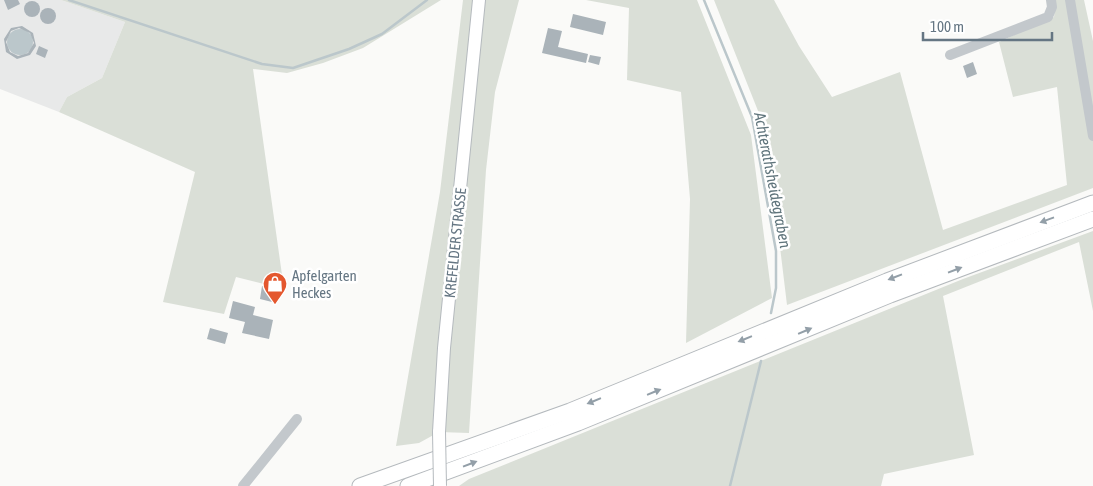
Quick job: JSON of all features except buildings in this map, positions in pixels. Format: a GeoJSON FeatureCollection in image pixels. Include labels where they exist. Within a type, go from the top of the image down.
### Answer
{"type":"FeatureCollection","features":[{"type":"Feature","properties":{"kind":"highway"},"geometry":{"type":"LineString","coordinates":[[360,486],[570,410],[887,281],[1093,203]]}},
{"type":"Feature","properties":{"kind":"highway"},"geometry":{"type":"LineString","coordinates":[[408,486],[578,423],[890,295],[1093,219]]}},
{"type":"Feature","properties":{"kind":"main road","name":"KREFELDER STRASSE"},"geometry":{"type":"LineString","coordinates":[[440,486],[439,432],[444,348],[479,0]]}},
{"type":"Feature","properties":{"kind":"street"},"geometry":{"type":"LineString","coordinates":[[950,55],[1048,17],[1052,7],[1051,0]]}},
{"type":"Feature","properties":{"kind":"street"},"geometry":{"type":"LineString","coordinates":[[1070,0],[1093,136]]}},
{"type":"Feature","properties":{"kind":"street"},"geometry":{"type":"LineString","coordinates":[[243,486],[297,418]]}},
{"type":"Feature","properties":{"kind":"shaded area"},"geometry":{"type":"Polygon","coordinates":[[[0,0],[61,0],[125,22],[102,78],[67,97],[59,112],[0,89],[0,0]]]}},
{"type":"Feature","properties":{"kind":"shaded area"},"geometry":{"type":"Polygon","coordinates":[[[61,0],[441,0],[363,48],[323,63],[287,73],[253,69],[284,289],[236,277],[224,314],[163,302],[195,172],[59,112],[67,97],[102,78],[125,22],[61,0]]]}},
{"type":"Feature","properties":{"kind":"shaded area"},"geometry":{"type":"Polygon","coordinates":[[[463,0],[519,0],[495,92],[486,170],[469,433],[439,432],[419,443],[396,446],[440,192],[463,0]]]}},
{"type":"Feature","properties":{"kind":"shaded area"},"geometry":{"type":"Polygon","coordinates":[[[586,0],[697,0],[751,135],[772,298],[686,343],[690,199],[681,92],[627,80],[629,8],[586,0]]]}},
{"type":"Feature","properties":{"kind":"shaded area"},"geometry":{"type":"Polygon","coordinates":[[[714,0],[774,0],[799,46],[832,97],[900,72],[943,230],[1067,185],[1057,87],[1013,97],[999,42],[1054,17],[1056,0],[1084,0],[1093,41],[1093,188],[787,305],[766,131],[714,0]]]}},
{"type":"Feature","properties":{"kind":"shaded area"},"geometry":{"type":"Polygon","coordinates":[[[20,29],[30,32],[33,42],[30,52],[20,55],[10,52],[7,42],[10,32],[20,29]]]}},
{"type":"Feature","properties":{"kind":"shaded area"},"geometry":{"type":"Polygon","coordinates":[[[1093,231],[1093,311],[1079,242],[943,296],[974,455],[884,474],[881,486],[459,486],[469,479],[963,279],[1093,231]]]}},
{"type":"Feature","properties":{"kind":"waterway"},"geometry":{"type":"LineString","coordinates":[[69,0],[262,64],[293,68],[349,49],[382,34],[427,0]]}},
{"type":"Feature","properties":{"kind":"waterway","name":"Achterathsheidegraben"},"geometry":{"type":"LineString","coordinates":[[704,0],[752,117],[776,251],[776,288],[771,313]]}},
{"type":"Feature","properties":{"kind":"waterway","name":"Achterathsheidegraben"},"geometry":{"type":"LineString","coordinates":[[730,486],[761,361]]}},
{"type":"Feature","properties":{"kind":"place","name":"Apfelgarten Heckes"},"geometry":{"type":"Point","coordinates":[275,305]}}]}
